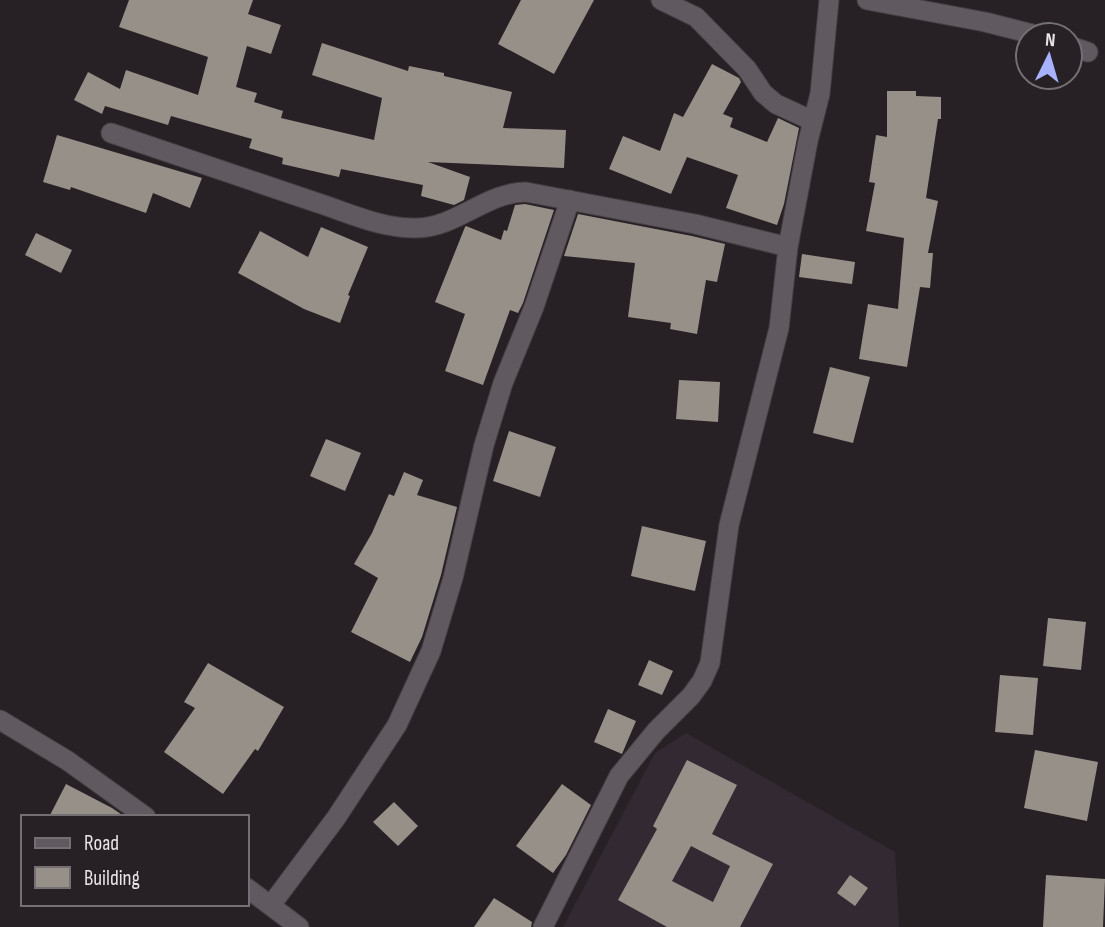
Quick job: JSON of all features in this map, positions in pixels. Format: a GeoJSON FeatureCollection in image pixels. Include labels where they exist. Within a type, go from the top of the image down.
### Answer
{"type":"FeatureCollection","features":[{"type":"Feature","properties":{"kind":"street"},"geometry":{"type":"LineString","coordinates":[[661,0],[696,17],[747,69],[763,93],[776,104],[813,121]]}},
{"type":"Feature","properties":{"kind":"street"},"geometry":{"type":"LineString","coordinates":[[543,927],[619,776],[656,731],[691,696],[710,663],[729,525],[779,328],[788,247],[820,94],[829,0]]}},
{"type":"Feature","properties":{"kind":"street"},"geometry":{"type":"LineString","coordinates":[[867,0],[1014,29]]}},
{"type":"Feature","properties":{"kind":"street"},"geometry":{"type":"LineString","coordinates":[[111,133],[382,224],[415,228],[435,226],[500,196],[526,192],[695,224],[788,247]]}},
{"type":"Feature","properties":{"kind":"street"},"geometry":{"type":"LineString","coordinates":[[271,905],[336,818],[397,725],[431,652],[453,578],[484,445],[503,383],[534,307],[570,201]]}},
{"type":"Feature","properties":{"kind":"street"},"geometry":{"type":"LineString","coordinates":[[0,720],[68,761],[143,815]]}},
{"type":"Feature","properties":{"kind":"street"},"geometry":{"type":"LineString","coordinates":[[248,889],[299,927]]}},
{"type":"Feature","properties":{"kind":"shaded area"},"geometry":{"type":"Polygon","coordinates":[[[686,733],[895,852],[899,927],[563,927],[655,753],[686,733]]]}},
{"type":"Feature","properties":{"kind":"building"},"geometry":{"type":"Polygon","coordinates":[[[129,0],[253,0],[248,14],[281,25],[271,54],[247,46],[236,87],[257,93],[254,102],[283,111],[281,118],[374,140],[382,98],[312,75],[322,43],[408,71],[409,66],[444,73],[444,76],[512,92],[503,128],[566,130],[564,168],[428,162],[470,177],[464,200],[454,205],[421,196],[423,185],[341,169],[339,177],[282,164],[283,158],[249,148],[252,139],[171,116],[168,125],[105,106],[102,114],[74,100],[88,72],[120,89],[126,70],[198,95],[208,57],[119,27],[129,0]]]}},
{"type":"Feature","properties":{"kind":"building"},"geometry":{"type":"Polygon","coordinates":[[[521,0],[594,0],[554,74],[498,44],[521,0]]]}},
{"type":"Feature","properties":{"kind":"building"},"geometry":{"type":"Polygon","coordinates":[[[712,64],[739,78],[741,82],[723,114],[733,118],[730,127],[767,142],[778,118],[799,128],[784,204],[777,225],[726,208],[738,175],[687,157],[671,194],[609,169],[623,136],[660,151],[674,113],[683,117],[712,64]]]}},
{"type":"Feature","properties":{"kind":"building"},"geometry":{"type":"Polygon","coordinates":[[[887,91],[916,91],[916,96],[941,97],[941,119],[938,119],[926,198],[938,201],[928,253],[933,253],[930,288],[920,287],[907,367],[859,359],[868,304],[898,309],[904,238],[866,231],[875,183],[869,182],[876,135],[887,137],[887,91]]]}},
{"type":"Feature","properties":{"kind":"building"},"geometry":{"type":"Polygon","coordinates":[[[57,135],[202,178],[190,208],[153,193],[146,213],[71,187],[70,190],[43,182],[57,135]]]}},
{"type":"Feature","properties":{"kind":"building"},"geometry":{"type":"Polygon","coordinates":[[[525,204],[554,210],[523,303],[518,313],[510,310],[483,385],[445,371],[465,314],[435,302],[465,227],[501,240],[504,230],[507,231],[515,205],[525,204]]]}},
{"type":"Feature","properties":{"kind":"building"},"geometry":{"type":"Polygon","coordinates":[[[578,214],[725,244],[717,282],[706,280],[697,334],[670,329],[671,323],[628,317],[635,263],[564,256],[578,214]]]}},
{"type":"Feature","properties":{"kind":"building"},"geometry":{"type":"Polygon","coordinates":[[[321,227],[368,247],[348,295],[350,296],[340,323],[304,309],[238,273],[260,231],[308,257],[321,227]]]}},
{"type":"Feature","properties":{"kind":"building"},"geometry":{"type":"Polygon","coordinates":[[[36,233],[72,250],[61,273],[25,255],[36,233]]]}},
{"type":"Feature","properties":{"kind":"building"},"geometry":{"type":"Polygon","coordinates":[[[802,254],[855,262],[852,284],[799,277],[802,254]]]}},
{"type":"Feature","properties":{"kind":"building"},"geometry":{"type":"Polygon","coordinates":[[[830,367],[870,377],[853,443],[813,433],[830,367]]]}},
{"type":"Feature","properties":{"kind":"building"},"geometry":{"type":"Polygon","coordinates":[[[679,380],[720,382],[718,422],[676,419],[679,380]]]}},
{"type":"Feature","properties":{"kind":"building"},"geometry":{"type":"Polygon","coordinates":[[[509,431],[556,447],[540,497],[493,481],[509,431]]]}},
{"type":"Feature","properties":{"kind":"building"},"geometry":{"type":"Polygon","coordinates":[[[326,439],[361,453],[345,491],[310,476],[326,439]]]}},
{"type":"Feature","properties":{"kind":"building"},"geometry":{"type":"Polygon","coordinates":[[[404,472],[423,480],[417,495],[457,507],[441,575],[422,637],[410,662],[351,632],[378,578],[354,564],[372,533],[389,494],[394,496],[404,472]]]}},
{"type":"Feature","properties":{"kind":"building"},"geometry":{"type":"Polygon","coordinates":[[[642,526],[706,541],[695,591],[631,576],[642,526]]]}},
{"type":"Feature","properties":{"kind":"building"},"geometry":{"type":"Polygon","coordinates":[[[1048,618],[1086,622],[1081,670],[1043,666],[1048,618]]]}},
{"type":"Feature","properties":{"kind":"building"},"geometry":{"type":"Polygon","coordinates":[[[649,660],[673,671],[662,695],[638,685],[649,660]]]}},
{"type":"Feature","properties":{"kind":"building"},"geometry":{"type":"Polygon","coordinates":[[[208,663],[284,707],[258,751],[255,749],[223,794],[164,752],[195,708],[184,702],[208,663]]]}},
{"type":"Feature","properties":{"kind":"building"},"geometry":{"type":"Polygon","coordinates":[[[1000,675],[1038,678],[1033,735],[995,732],[1000,675]]]}},
{"type":"Feature","properties":{"kind":"building"},"geometry":{"type":"Polygon","coordinates":[[[608,709],[636,721],[622,754],[594,742],[608,709]]]}},
{"type":"Feature","properties":{"kind":"building"},"geometry":{"type":"Polygon","coordinates":[[[1035,750],[1098,762],[1087,821],[1024,808],[1035,750]]]}},
{"type":"Feature","properties":{"kind":"building"},"geometry":{"type":"Polygon","coordinates":[[[687,760],[737,785],[712,834],[773,864],[740,927],[667,927],[618,900],[657,829],[653,826],[687,760]],[[691,846],[672,881],[713,902],[730,866],[691,846]]]}},
{"type":"Feature","properties":{"kind":"building"},"geometry":{"type":"Polygon","coordinates":[[[66,784],[122,815],[50,815],[66,784]]]}},
{"type":"Feature","properties":{"kind":"building"},"geometry":{"type":"Polygon","coordinates":[[[562,784],[591,805],[566,855],[553,873],[516,846],[562,784]]]}},
{"type":"Feature","properties":{"kind":"building"},"geometry":{"type":"Polygon","coordinates":[[[394,802],[418,826],[398,846],[373,822],[394,802]]]}},
{"type":"Feature","properties":{"kind":"building"},"geometry":{"type":"Polygon","coordinates":[[[850,875],[868,888],[855,906],[837,893],[850,875]]]}},
{"type":"Feature","properties":{"kind":"building"},"geometry":{"type":"Polygon","coordinates":[[[1046,875],[1105,879],[1103,927],[1043,927],[1046,875]]]}},
{"type":"Feature","properties":{"kind":"building"},"geometry":{"type":"Polygon","coordinates":[[[494,898],[532,922],[531,927],[474,927],[494,898]]]}}]}
